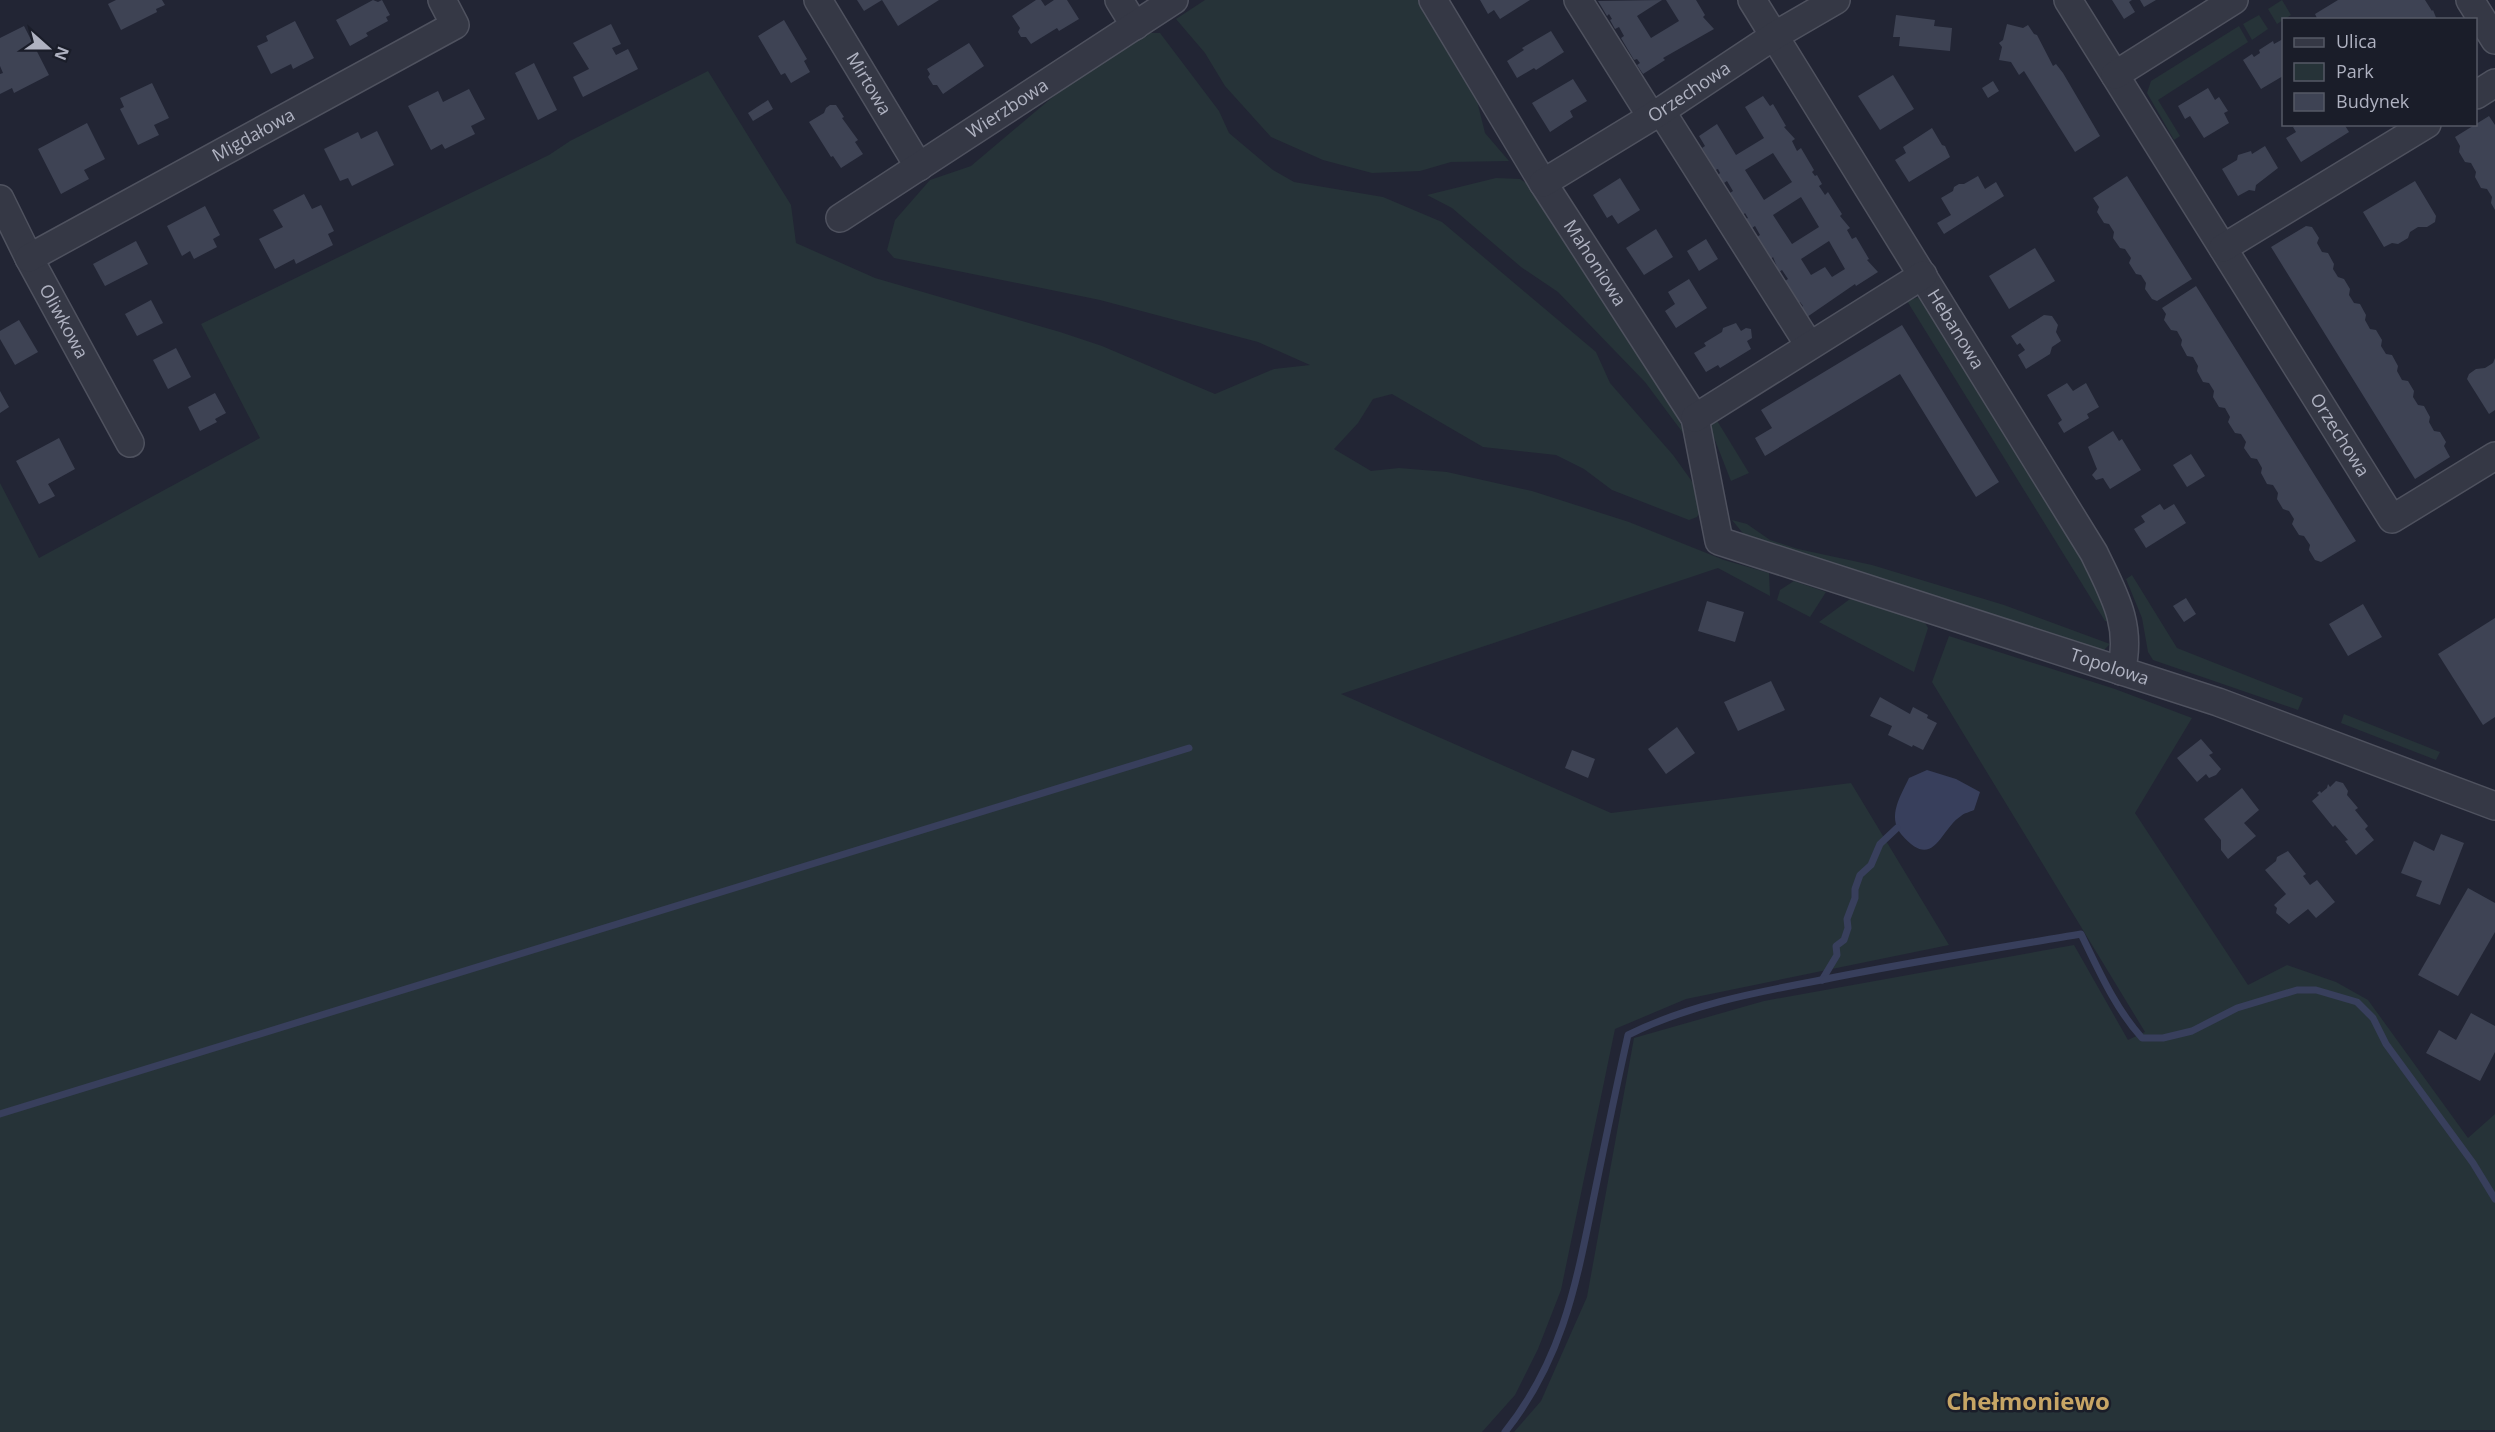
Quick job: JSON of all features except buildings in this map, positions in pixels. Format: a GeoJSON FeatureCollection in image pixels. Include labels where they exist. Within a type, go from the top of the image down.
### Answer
{"type":"FeatureCollection","features":[{"type":"Feature","properties":{"kind":"street","name":"Migdałowa"},"geometry":{"type":"LineString","coordinates":[[29,258],[455,26],[442,0]]}},
{"type":"Feature","properties":{"kind":"street","name":"Mirtowa"},"geometry":{"type":"LineString","coordinates":[[818,0],[919,167]]}},
{"type":"Feature","properties":{"kind":"street"},"geometry":{"type":"LineString","coordinates":[[1119,0],[1135,26]]}},
{"type":"Feature","properties":{"kind":"street","name":"Wierzbowa"},"geometry":{"type":"LineString","coordinates":[[840,218],[1174,0]]}},
{"type":"Feature","properties":{"kind":"street","name":"Mahoniowa"},"geometry":{"type":"LineString","coordinates":[[1433,0],[1543,183],[1695,418],[1719,541]]}},
{"type":"Feature","properties":{"kind":"street"},"geometry":{"type":"LineString","coordinates":[[1578,0],[1809,345]]}},
{"type":"Feature","properties":{"kind":"street","name":"Hebanowa"},"geometry":{"type":"LineString","coordinates":[[1752,0],[2094,553],[2118,604],[2124,626],[2126,652],[2121,671]]}},
{"type":"Feature","properties":{"kind":"street","name":"Orzechowa"},"geometry":{"type":"LineString","coordinates":[[1543,183],[1656,114],[1774,36],[1836,0]]}},
{"type":"Feature","properties":{"kind":"street","name":"Orzechowa"},"geometry":{"type":"LineString","coordinates":[[2068,0],[2392,519],[2495,456]]}},
{"type":"Feature","properties":{"kind":"street"},"geometry":{"type":"LineString","coordinates":[[2115,75],[2234,0]]}},
{"type":"Feature","properties":{"kind":"street"},"geometry":{"type":"LineString","coordinates":[[2470,0],[2495,40]]}},
{"type":"Feature","properties":{"kind":"street"},"geometry":{"type":"LineString","coordinates":[[2477,94],[2495,83]]}},
{"type":"Feature","properties":{"kind":"street"},"geometry":{"type":"LineString","coordinates":[[2223,248],[2424,126]]}},
{"type":"Feature","properties":{"kind":"street","name":"Oliwkowa"},"geometry":{"type":"LineString","coordinates":[[0,199],[29,258],[130,443]]}},
{"type":"Feature","properties":{"kind":"street"},"geometry":{"type":"LineString","coordinates":[[1695,418],[1923,275]]}},
{"type":"Feature","properties":{"kind":"street","name":"Topolowa"},"geometry":{"type":"LineString","coordinates":[[1719,541],[2229,706],[2495,806]]}},
{"type":"Feature","properties":{"kind":"green space"},"geometry":{"type":"Polygon","coordinates":[[[1205,0],[1419,0],[1477,101],[1485,133],[1509,161],[1451,162],[1420,171],[1372,173],[1323,160],[1271,137],[1225,86],[1205,53],[1176,19],[1205,0]]]}},
{"type":"Feature","properties":{"kind":"green space"},"geometry":{"type":"Polygon","coordinates":[[[2282,0],[2291,15],[2282,18],[2277,24],[2268,9],[2282,0]]]}},
{"type":"Feature","properties":{"kind":"green space"},"geometry":{"type":"Polygon","coordinates":[[[2259,15],[2268,29],[2252,40],[2243,24],[2259,15]]]}},
{"type":"Feature","properties":{"kind":"green space"},"geometry":{"type":"Polygon","coordinates":[[[2239,26],[2248,42],[2158,100],[2180,136],[2174,140],[2147,93],[2151,81],[2239,26]]]}},
{"type":"Feature","properties":{"kind":"green space"},"geometry":{"type":"Polygon","coordinates":[[[1144,33],[1160,33],[1219,111],[1229,133],[1273,170],[1294,182],[1383,197],[1442,222],[1596,352],[1610,383],[1673,455],[1701,494],[1702,508],[1697,517],[1689,520],[1612,490],[1584,469],[1556,455],[1483,447],[1392,394],[1373,399],[1358,423],[1334,449],[1371,471],[1399,468],[1447,472],[1532,491],[1629,522],[1724,560],[1769,573],[1770,596],[1718,568],[1341,694],[1611,813],[1851,783],[1949,945],[1686,999],[1615,1029],[1561,1290],[1538,1349],[1515,1395],[1482,1432],[0,1432],[0,483],[39,558],[260,438],[201,324],[549,155],[570,141],[708,71],[791,205],[796,243],[875,278],[1102,346],[1215,394],[1274,369],[1310,365],[1258,342],[1100,300],[894,258],[887,250],[895,220],[930,180],[971,166],[1074,79],[1144,33]]]}},
{"type":"Feature","properties":{"kind":"green space"},"geometry":{"type":"Polygon","coordinates":[[[1496,178],[1520,179],[1532,187],[1675,410],[1686,437],[1645,382],[1558,292],[1521,267],[1452,208],[1427,195],[1496,178]]]}},
{"type":"Feature","properties":{"kind":"green space"},"geometry":{"type":"Polygon","coordinates":[[[1919,297],[1927,302],[2083,553],[2112,621],[2105,621],[1907,301],[1919,297]]]}},
{"type":"Feature","properties":{"kind":"green space"},"geometry":{"type":"Polygon","coordinates":[[[1716,419],[1749,473],[1731,481],[1709,425],[1716,419]]]}},
{"type":"Feature","properties":{"kind":"green space"},"geometry":{"type":"Polygon","coordinates":[[[1732,520],[1747,524],[1770,540],[1798,549],[1872,565],[2004,605],[2110,644],[2103,651],[1751,543],[1732,520]]]}},
{"type":"Feature","properties":{"kind":"green space"},"geometry":{"type":"Polygon","coordinates":[[[2132,575],[2177,648],[2303,698],[2298,710],[2153,660],[2148,652],[2142,618],[2126,579],[2132,575]]]}},
{"type":"Feature","properties":{"kind":"green space"},"geometry":{"type":"Polygon","coordinates":[[[1794,581],[1826,592],[1810,617],[1777,600],[1780,590],[1794,581]]]}},
{"type":"Feature","properties":{"kind":"green space"},"geometry":{"type":"Polygon","coordinates":[[[1850,599],[1924,621],[1928,628],[1914,672],[1819,622],[1850,599]]]}},
{"type":"Feature","properties":{"kind":"green space"},"geometry":{"type":"Polygon","coordinates":[[[1949,636],[2115,689],[2192,718],[2135,813],[2248,985],[2287,965],[2336,982],[2368,1000],[2468,1138],[2495,1114],[2495,1430],[1514,1432],[1541,1401],[1587,1297],[1634,1038],[1764,1001],[2074,945],[2128,1040],[2145,1032],[1932,682],[1949,636]]]}},
{"type":"Feature","properties":{"kind":"green space"},"geometry":{"type":"Polygon","coordinates":[[[2344,714],[2440,752],[2436,760],[2341,723],[2344,714]]]}},
{"type":"Feature","properties":{"kind":"water"},"geometry":{"type":"Polygon","coordinates":[[[1927,770],[1956,779],[1980,792],[1974,810],[1954,822],[1936,844],[1929,849],[1921,849],[1912,845],[1901,834],[1895,820],[1895,813],[1899,798],[1909,778],[1927,770]]]}},
{"type":"Feature","properties":{"kind":"waterway"},"geometry":{"type":"LineString","coordinates":[[0,1114],[1189,748]]}},
{"type":"Feature","properties":{"kind":"waterway"},"geometry":{"type":"LineString","coordinates":[[1822,980],[1837,955],[1836,946],[1844,940],[1848,928],[1847,919],[1860,875],[1871,865],[1880,844],[1897,828]]}},
{"type":"Feature","properties":{"kind":"waterway"},"geometry":{"type":"LineString","coordinates":[[1505,1432],[1525,1405],[1541,1377],[1564,1320],[1581,1260],[1628,1035],[1696,1008],[1744,996],[1882,968],[2081,934],[2116,1002],[2142,1038],[2163,1038],[2192,1031],[2237,1008],[2297,990],[2316,990],[2357,1002],[2373,1018],[2386,1044],[2473,1163],[2495,1199]]}},
{"type":"Feature","properties":{"kind":"district","name":"Chełmoniewo"},"geometry":{"type":"Point","coordinates":[2028,1402]}}]}
